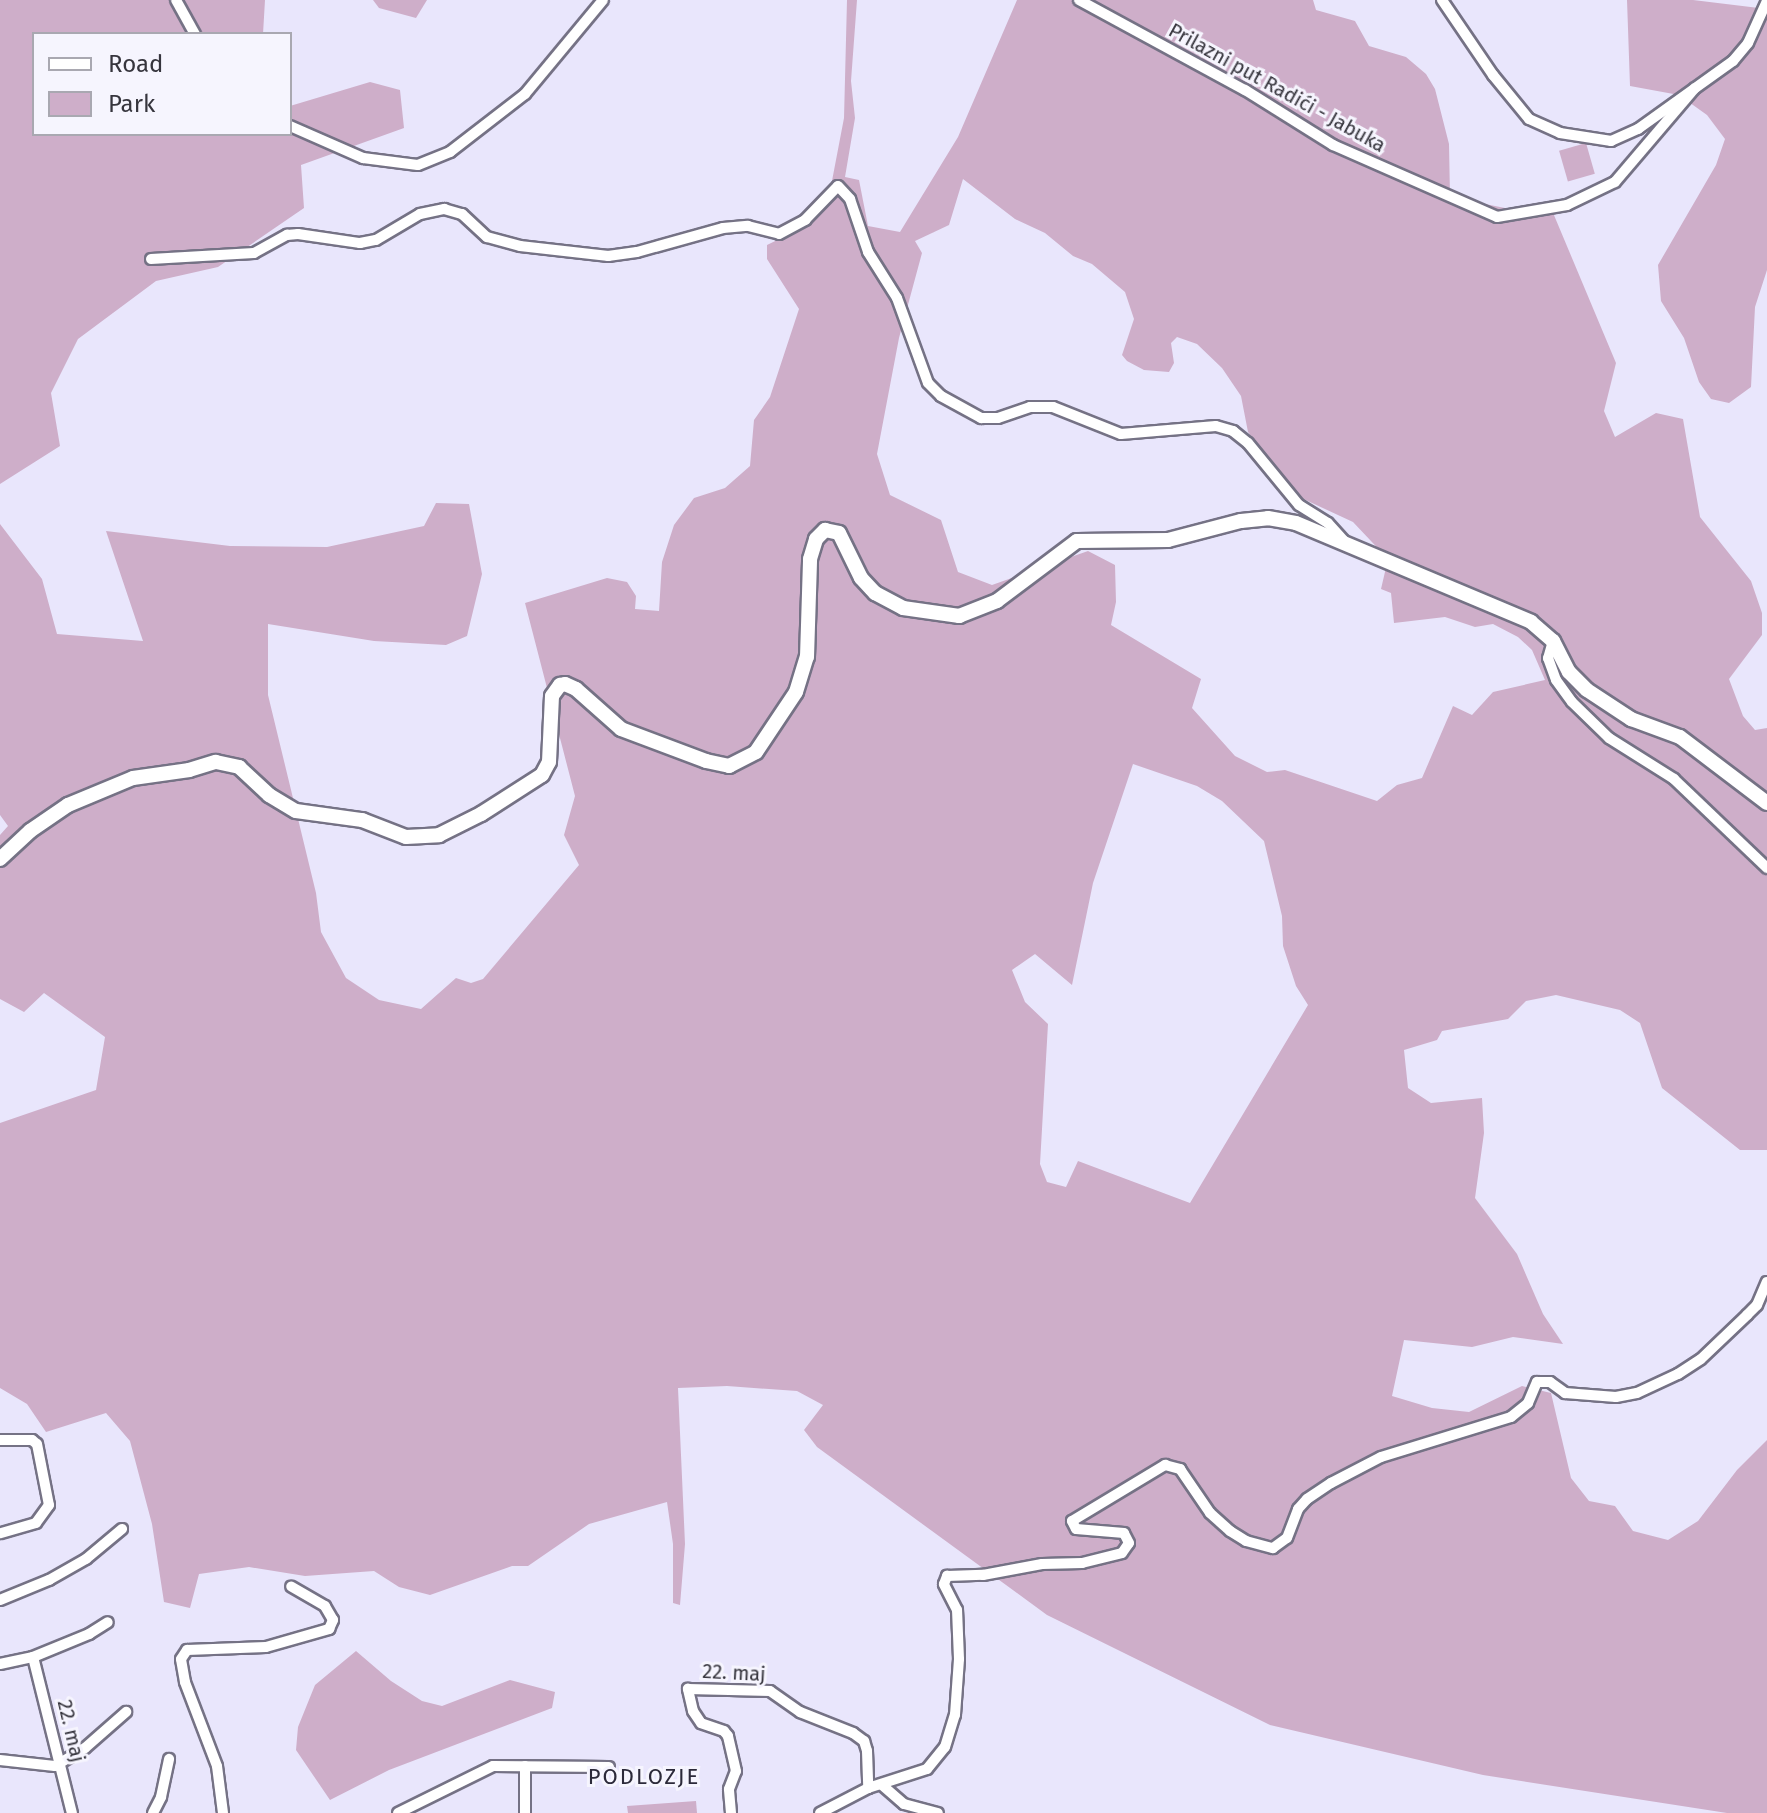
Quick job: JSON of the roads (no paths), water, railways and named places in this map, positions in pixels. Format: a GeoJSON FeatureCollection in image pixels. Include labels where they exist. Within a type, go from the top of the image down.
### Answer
{"type":"FeatureCollection","features":[{"type":"Feature","properties":{"kind":"main road"},"geometry":{"type":"LineString","coordinates":[[0,859],[30,831],[68,805],[133,778],[189,770],[216,762],[239,767],[269,795],[296,811],[362,820],[406,837],[439,835],[481,814],[542,775],[549,762],[552,696],[565,684],[576,689],[621,729],[706,761],[729,766],[756,752],[796,692],[808,648],[810,559],[816,539],[825,530],[839,533],[853,564],[875,593],[903,608],[934,615],[959,616],[997,601],[1070,545],[1083,540],[1168,540],[1241,521],[1268,518],[1296,523],[1521,617],[1553,641],[1569,672],[1587,690],[1631,719],[1680,737],[1767,803]]}},
{"type":"Feature","properties":{"kind":"street"},"geometry":{"type":"LineString","coordinates":[[176,0],[194,32]]}},
{"type":"Feature","properties":{"kind":"street"},"geometry":{"type":"LineString","coordinates":[[292,127],[363,158],[418,165],[450,152],[525,94],[603,0]]}},
{"type":"Feature","properties":{"kind":"street","name":"Prilazni put Radići - Jabuka"},"geometry":{"type":"LineString","coordinates":[[1079,0],[1245,90],[1333,145],[1497,217],[1567,205],[1615,182],[1695,88]]}},
{"type":"Feature","properties":{"kind":"street"},"geometry":{"type":"LineString","coordinates":[[1442,0],[1529,119],[1560,133],[1611,141],[1638,129],[1733,61],[1748,43],[1767,1]]}},
{"type":"Feature","properties":{"kind":"street"},"geometry":{"type":"LineString","coordinates":[[151,259],[254,253],[287,235],[298,234],[360,243],[376,240],[420,214],[444,209],[462,214],[487,237],[520,246],[608,256],[652,248],[723,228],[748,226],[779,234],[805,220],[838,186],[850,199],[868,252],[897,298],[928,383],[941,396],[981,418],[998,418],[1030,407],[1053,407],[1121,434],[1216,426],[1233,431],[1248,443],[1299,505],[1328,523],[1349,547]]}},
{"type":"Feature","properties":{"kind":"street"},"geometry":{"type":"LineString","coordinates":[[1553,641],[1548,658],[1556,680],[1572,702],[1609,738],[1674,779],[1767,868]]}},
{"type":"Feature","properties":{"kind":"street"},"geometry":{"type":"LineString","coordinates":[[820,1813],[868,1788],[927,1769],[945,1747],[957,1696],[957,1610],[944,1584],[951,1574],[983,1575],[1042,1564],[1090,1562],[1122,1553],[1129,1543],[1124,1533],[1076,1529],[1072,1521],[1165,1465],[1180,1469],[1210,1513],[1230,1531],[1246,1541],[1273,1548],[1287,1538],[1298,1509],[1331,1483],[1381,1457],[1511,1417],[1528,1403],[1537,1382],[1550,1382],[1565,1393],[1616,1397],[1637,1393],[1678,1374],[1701,1359],[1757,1305],[1767,1282]]}},
{"type":"Feature","properties":{"kind":"street"},"geometry":{"type":"LineString","coordinates":[[0,1440],[32,1440],[37,1444],[49,1505],[36,1523],[0,1533]]}},
{"type":"Feature","properties":{"kind":"street"},"geometry":{"type":"LineString","coordinates":[[0,1600],[49,1580],[86,1559],[122,1529]]}},
{"type":"Feature","properties":{"kind":"street"},"geometry":{"type":"LineString","coordinates":[[223,1813],[217,1766],[185,1682],[181,1659],[187,1650],[266,1647],[329,1629],[333,1620],[325,1606],[291,1586]]}},
{"type":"Feature","properties":{"kind":"street"},"geometry":{"type":"LineString","coordinates":[[0,1664],[33,1657],[89,1634],[108,1622]]}},
{"type":"Feature","properties":{"kind":"street","name":"22. maj"},"geometry":{"type":"LineString","coordinates":[[33,1657],[72,1813]]}},
{"type":"Feature","properties":{"kind":"street","name":"22. maj"},"geometry":{"type":"LineString","coordinates":[[731,1813],[729,1789],[736,1771],[728,1736],[724,1731],[701,1723],[693,1711],[688,1689],[760,1688],[800,1712],[853,1733],[864,1741],[867,1751],[868,1788]]}},
{"type":"Feature","properties":{"kind":"street"},"geometry":{"type":"LineString","coordinates":[[0,1760],[44,1767],[60,1763],[102,1735],[126,1712]]}},
{"type":"Feature","properties":{"kind":"street"},"geometry":{"type":"LineString","coordinates":[[153,1813],[161,1797],[169,1759]]}},
{"type":"Feature","properties":{"kind":"street"},"geometry":{"type":"LineString","coordinates":[[398,1813],[493,1766],[609,1767]]}},
{"type":"Feature","properties":{"kind":"street"},"geometry":{"type":"LineString","coordinates":[[525,1766],[525,1813]]}},
{"type":"Feature","properties":{"kind":"street"},"geometry":{"type":"LineString","coordinates":[[882,1785],[904,1804],[938,1813]]}},
{"type":"Feature","properties":{"kind":"district","name":"PODLOZJE"},"geometry":{"type":"Point","coordinates":[644,1777]}}]}
